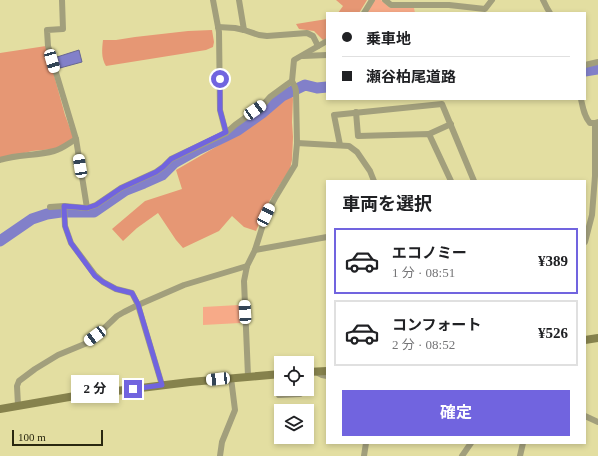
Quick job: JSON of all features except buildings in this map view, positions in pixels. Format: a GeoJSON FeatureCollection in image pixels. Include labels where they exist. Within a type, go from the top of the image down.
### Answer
{"type":"FeatureCollection","features":[{"type":"Feature","properties":{"kind":"main road"},"geometry":{"type":"LineString","coordinates":[[586,340],[598,338]]}},
{"type":"Feature","properties":{"kind":"main road"},"geometry":{"type":"LineString","coordinates":[[314,372],[326,371]]}},
{"type":"Feature","properties":{"kind":"main road"},"geometry":{"type":"LineString","coordinates":[[0,408],[75,396],[162,385],[274,374]]}},
{"type":"Feature","properties":{"kind":"street"},"geometry":{"type":"LineString","coordinates":[[62,0],[62,29],[47,30],[48,46],[76,139],[87,208]]}},
{"type":"Feature","properties":{"kind":"street"},"geometry":{"type":"LineString","coordinates":[[213,0],[218,27],[220,110],[226,132]]}},
{"type":"Feature","properties":{"kind":"street"},"geometry":{"type":"LineString","coordinates":[[239,0],[244,30]]}},
{"type":"Feature","properties":{"kind":"street"},"geometry":{"type":"LineString","coordinates":[[365,12],[372,0]]}},
{"type":"Feature","properties":{"kind":"street"},"geometry":{"type":"LineString","coordinates":[[385,0],[390,6],[450,2],[485,9],[492,0]]}},
{"type":"Feature","properties":{"kind":"street"},"geometry":{"type":"LineString","coordinates":[[543,0],[549,12]]}},
{"type":"Feature","properties":{"kind":"street"},"geometry":{"type":"LineString","coordinates":[[218,27],[234,28],[267,36],[307,33],[313,36],[318,46]]}},
{"type":"Feature","properties":{"kind":"street"},"geometry":{"type":"LineString","coordinates":[[248,376],[244,281],[246,266],[254,250],[266,215],[281,186],[295,165],[297,143],[294,60],[326,42]]}},
{"type":"Feature","properties":{"kind":"street"},"geometry":{"type":"LineString","coordinates":[[301,56],[326,55]]}},
{"type":"Feature","properties":{"kind":"street"},"geometry":{"type":"LineString","coordinates":[[586,65],[598,62]]}},
{"type":"Feature","properties":{"kind":"street"},"geometry":{"type":"LineString","coordinates":[[50,207],[64,210],[87,208],[96,205],[121,188],[156,172],[171,159],[226,132],[263,105],[270,97],[285,86],[294,86]]}},
{"type":"Feature","properties":{"kind":"street"},"geometry":{"type":"LineString","coordinates":[[581,100],[584,113],[590,123],[597,123],[595,215],[586,239]]}},
{"type":"Feature","properties":{"kind":"street"},"geometry":{"type":"LineString","coordinates":[[340,145],[334,115],[442,104],[474,180]]}},
{"type":"Feature","properties":{"kind":"street"},"geometry":{"type":"LineString","coordinates":[[356,112],[358,136],[429,134],[451,124]]}},
{"type":"Feature","properties":{"kind":"street"},"geometry":{"type":"LineString","coordinates":[[429,134],[451,180]]}},
{"type":"Feature","properties":{"kind":"street"},"geometry":{"type":"LineString","coordinates":[[0,160],[9,157],[54,151],[76,139]]}},
{"type":"Feature","properties":{"kind":"street"},"geometry":{"type":"LineString","coordinates":[[297,143],[348,146],[357,152],[370,171],[374,180]]}},
{"type":"Feature","properties":{"kind":"street"},"geometry":{"type":"LineString","coordinates":[[64,210],[65,226],[71,243],[95,276],[116,289],[132,293],[138,304],[162,385]]}},
{"type":"Feature","properties":{"kind":"street"},"geometry":{"type":"LineString","coordinates":[[254,250],[326,237]]}},
{"type":"Feature","properties":{"kind":"street"},"geometry":{"type":"LineString","coordinates":[[18,405],[17,386],[19,381],[58,355],[87,342],[117,316],[138,304],[184,285],[246,266]]}},
{"type":"Feature","properties":{"kind":"street"},"geometry":{"type":"LineString","coordinates":[[314,373],[326,376]]}},
{"type":"Feature","properties":{"kind":"street"},"geometry":{"type":"LineString","coordinates":[[220,456],[222,442],[235,410],[232,378]]}},
{"type":"Feature","properties":{"kind":"street"},"geometry":{"type":"LineString","coordinates":[[586,416],[598,422]]}},
{"type":"Feature","properties":{"kind":"street"},"geometry":{"type":"LineString","coordinates":[[364,456],[366,444]]}},
{"type":"Feature","properties":{"kind":"street"},"geometry":{"type":"LineString","coordinates":[[462,456],[470,444]]}},
{"type":"Feature","properties":{"kind":"street"},"geometry":{"type":"LineString","coordinates":[[520,456],[523,444]]}},
{"type":"Feature","properties":{"kind":"shaded area"},"geometry":{"type":"Polygon","coordinates":[[[336,0],[367,0],[360,12],[339,12],[343,6],[336,0]]]}},
{"type":"Feature","properties":{"kind":"shaded area"},"geometry":{"type":"Polygon","coordinates":[[[373,0],[381,0],[390,8],[414,8],[415,12],[366,12],[373,0]]]}},
{"type":"Feature","properties":{"kind":"shaded area"},"geometry":{"type":"Polygon","coordinates":[[[326,19],[326,38],[323,40],[314,31],[299,29],[296,24],[326,19]]]}},
{"type":"Feature","properties":{"kind":"shaded area"},"geometry":{"type":"Polygon","coordinates":[[[212,30],[214,42],[213,47],[206,50],[106,66],[103,60],[103,40],[212,30]]]}},
{"type":"Feature","properties":{"kind":"shaded area"},"geometry":{"type":"Polygon","coordinates":[[[46,46],[65,115],[74,139],[64,148],[32,151],[5,158],[0,161],[0,53],[46,46]]]}},
{"type":"Feature","properties":{"kind":"shaded area"},"geometry":{"type":"Polygon","coordinates":[[[79,50],[82,62],[60,68],[57,57],[79,50]]]}},
{"type":"Feature","properties":{"kind":"shaded area"},"geometry":{"type":"Polygon","coordinates":[[[291,90],[293,99],[293,137],[290,169],[270,200],[256,231],[244,227],[232,216],[219,231],[183,248],[158,213],[137,228],[123,241],[112,229],[145,201],[182,189],[176,170],[247,129],[275,106],[291,90]]]}},
{"type":"Feature","properties":{"kind":"shaded area"},"geometry":{"type":"Polygon","coordinates":[[[239,305],[240,323],[203,325],[203,307],[239,305]]]}},
{"type":"Feature","properties":{"kind":"waterway"},"geometry":{"type":"LineString","coordinates":[[586,71],[598,69]]}},
{"type":"Feature","properties":{"kind":"waterway"},"geometry":{"type":"LineString","coordinates":[[0,241],[32,219],[47,214],[61,212],[94,212],[126,190],[162,175],[174,163],[238,130],[262,113],[282,96],[305,85],[317,88],[326,87]]}},
{"type":"Feature","properties":{"kind":"route"},"geometry":{"type":"LineString","coordinates":[[133,389],[162,385],[138,304],[132,293],[116,289],[95,276],[71,243],[65,226],[64,206],[92,207],[121,188],[156,172],[171,159],[226,132],[220,110],[220,79]]}}]}
